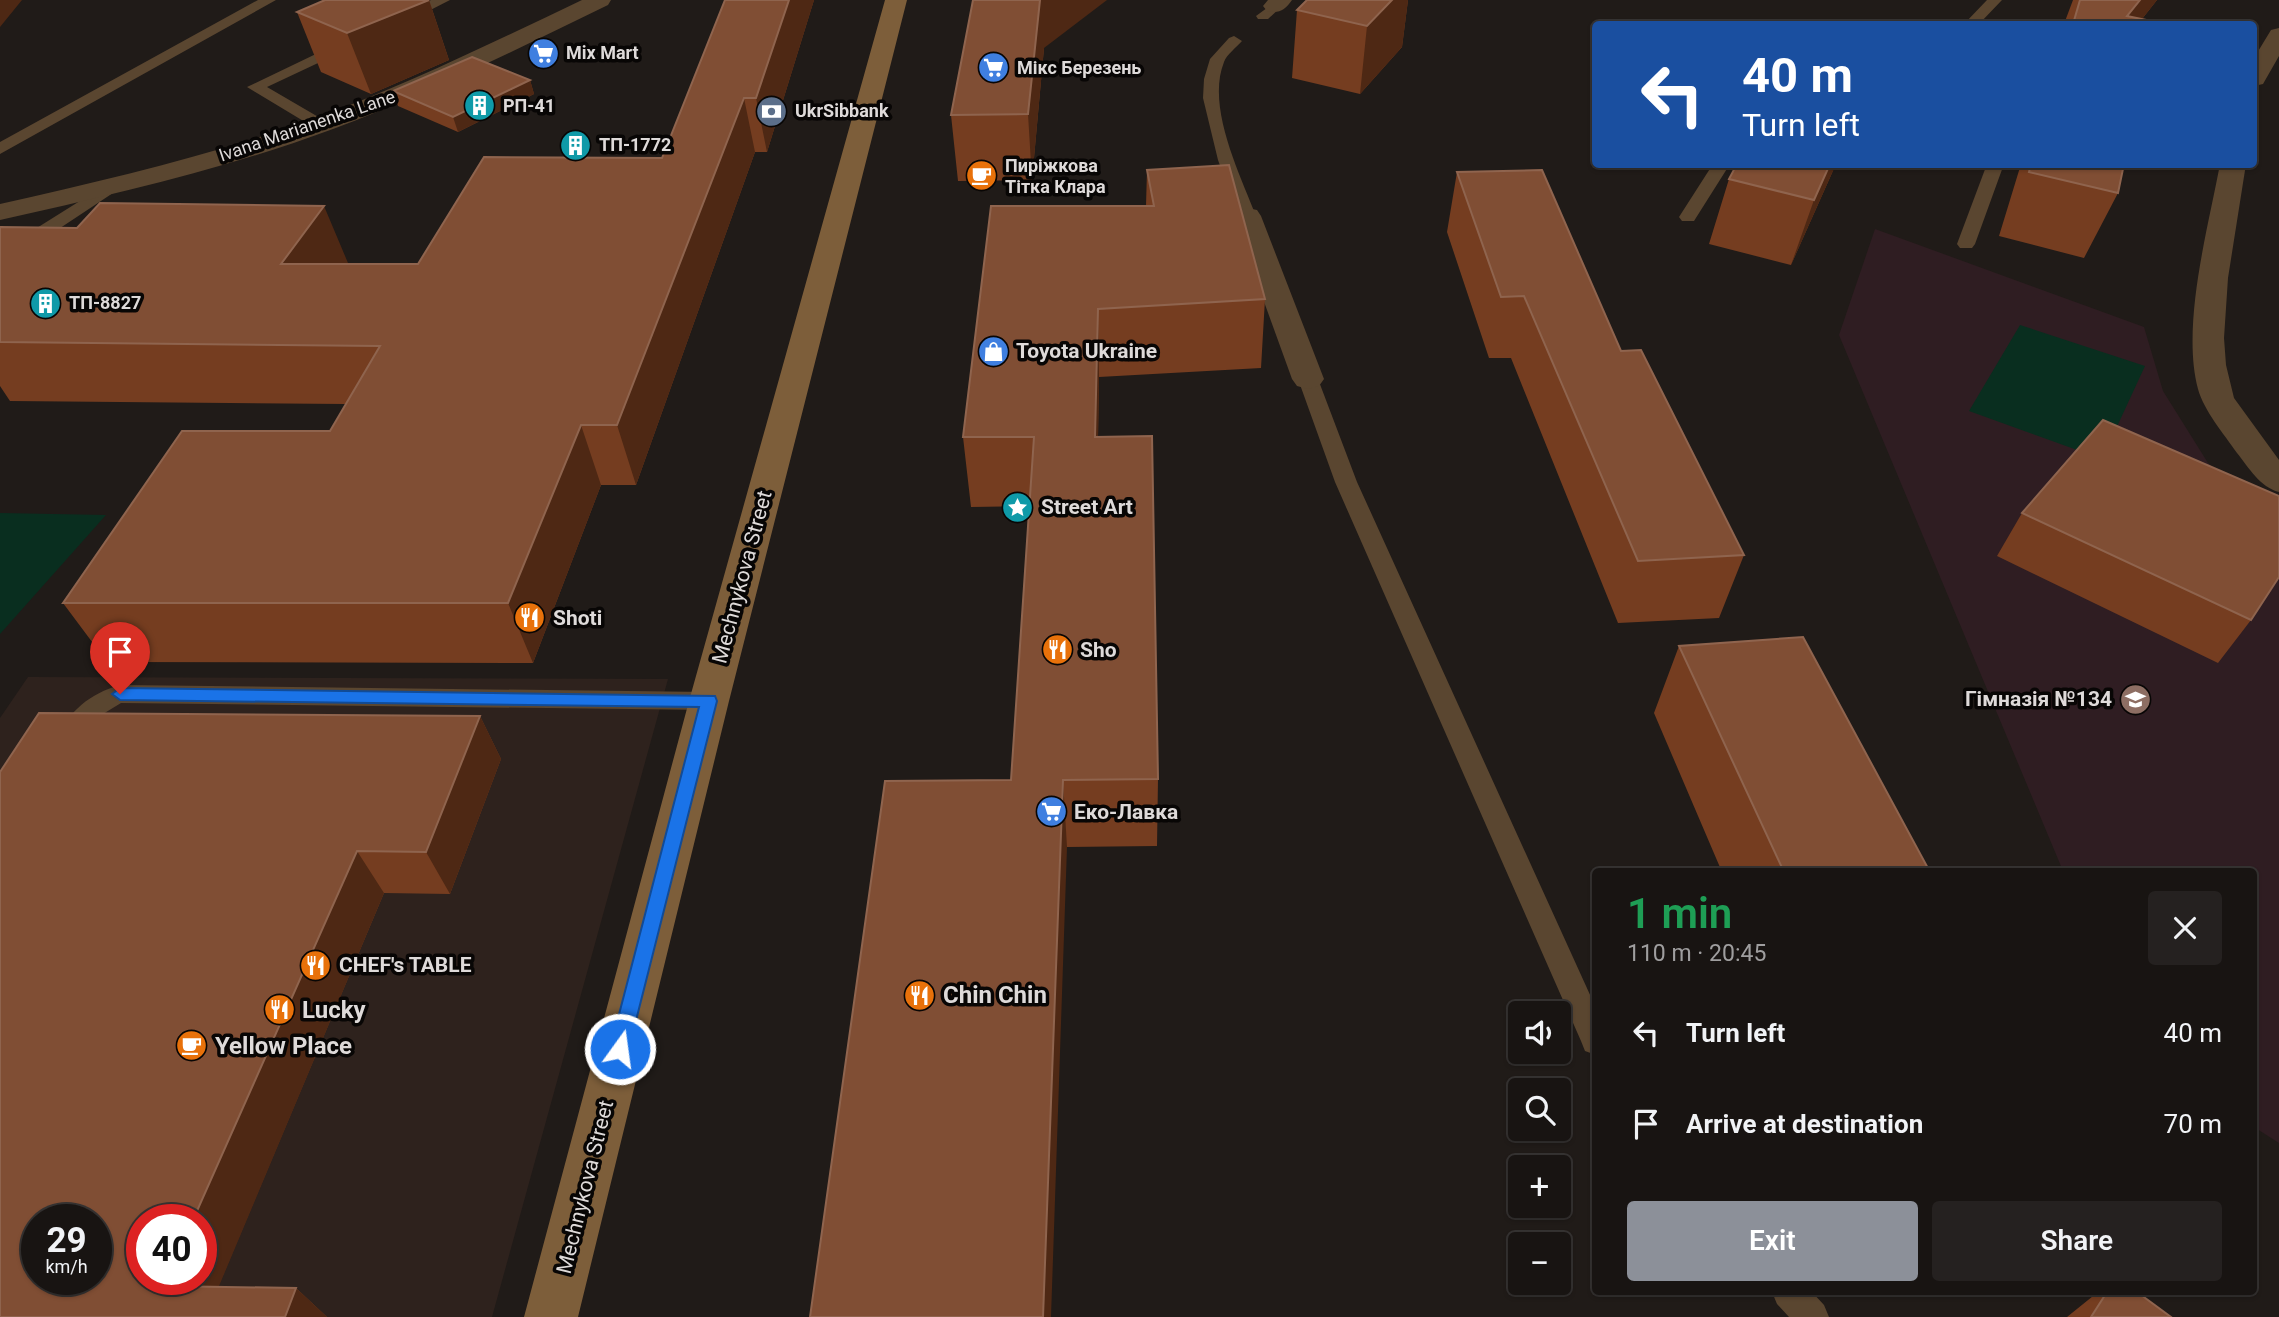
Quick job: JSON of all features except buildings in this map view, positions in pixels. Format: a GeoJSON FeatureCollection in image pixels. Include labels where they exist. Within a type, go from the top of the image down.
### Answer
{"type":"FeatureCollection","features":[{"type":"Feature","properties":{"kind":"street","name":"Ivana Marianenka Lane"},"geometry":{"type":"LineString","coordinates":[[0,212],[107,189],[321,125],[409,90],[600,0]]}},
{"type":"Feature","properties":{"kind":"street","name":"Mechnykova Street"},"geometry":{"type":"LineString","coordinates":[[551,1317],[709,701],[896,0]]}},
{"type":"Feature","properties":{"kind":"street"},"geometry":{"type":"LineString","coordinates":[[2257,74],[2279,35]]}},
{"type":"Feature","properties":{"kind":"street"},"geometry":{"type":"LineString","coordinates":[[2232,168],[2207,332],[2214,391],[2262,465],[2279,481]]}},
{"type":"Feature","properties":{"kind":"street"},"geometry":{"type":"LineString","coordinates":[[1247,215],[1308,379]]}},
{"type":"Feature","properties":{"kind":"lane"},"geometry":{"type":"LineString","coordinates":[[0,149],[269,0]]}},
{"type":"Feature","properties":{"kind":"lane"},"geometry":{"type":"LineString","coordinates":[[381,29],[443,0]]}},
{"type":"Feature","properties":{"kind":"lane"},"geometry":{"type":"LineString","coordinates":[[1974,21],[1995,0]]}},
{"type":"Feature","properties":{"kind":"lane"},"geometry":{"type":"LineString","coordinates":[[321,125],[256,87],[356,40]]}},
{"type":"Feature","properties":{"kind":"lane"},"geometry":{"type":"LineString","coordinates":[[1234,41],[1217,59],[1211,77],[1210,99],[1247,215]]}},
{"type":"Feature","properties":{"kind":"lane"},"geometry":{"type":"LineString","coordinates":[[1688,217],[1719,168]]}},
{"type":"Feature","properties":{"kind":"lane"},"geometry":{"type":"LineString","coordinates":[[1966,244],[1994,168]]}},
{"type":"Feature","properties":{"kind":"lane"},"geometry":{"type":"LineString","coordinates":[[0,272],[30,240],[107,189]]}},
{"type":"Feature","properties":{"kind":"lane"},"geometry":{"type":"LineString","coordinates":[[1308,379],[1346,482],[1592,1032]]}},
{"type":"Feature","properties":{"kind":"lane"},"geometry":{"type":"LineString","coordinates":[[58,755],[89,710],[101,699],[120,694],[709,701]]}},
{"type":"Feature","properties":{"kind":"lane"},"geometry":{"type":"LineString","coordinates":[[1792,1295],[1812,1317]]}},
{"type":"Feature","properties":{"kind":"shaded area","name":"Гімназія №134"},"geometry":{"type":"Polygon","coordinates":[[[1875,229],[2144,327],[2163,391],[2208,463],[2279,527],[2279,1143],[2257,1129],[2257,868],[2062,868],[1839,335],[1875,229]]]}},
{"type":"Feature","properties":{"kind":"shaded area"},"geometry":{"type":"Polygon","coordinates":[[[28,677],[668,679],[492,1317],[0,1317],[0,718],[28,677]]]}},
{"type":"Feature","properties":{"kind":"green space"},"geometry":{"type":"Polygon","coordinates":[[[2020,325],[2145,366],[2102,459],[1969,411],[2020,325]]]}},
{"type":"Feature","properties":{"kind":"green space"},"geometry":{"type":"Polygon","coordinates":[[[0,513],[106,515],[0,634],[0,513]]]}},
{"type":"Feature","properties":{"kind":"place","name":"Mix Mart"},"geometry":{"type":"Point","coordinates":[543,53]}},
{"type":"Feature","properties":{"kind":"place","name":"Мікс Березень"},"geometry":{"type":"Point","coordinates":[994,68]}},
{"type":"Feature","properties":{"kind":"place","name":"РП-41"},"geometry":{"type":"Point","coordinates":[480,106]}},
{"type":"Feature","properties":{"kind":"place","name":"UkrSibbank"},"geometry":{"type":"Point","coordinates":[772,111]}},
{"type":"Feature","properties":{"kind":"place","name":"ТП-1772"},"geometry":{"type":"Point","coordinates":[576,145]}},
{"type":"Feature","properties":{"kind":"place","name":"Пиріжкова Тітка Клара"},"geometry":{"type":"Point","coordinates":[982,176]}},
{"type":"Feature","properties":{"kind":"place","name":"ТП-8827"},"geometry":{"type":"Point","coordinates":[46,303]}},
{"type":"Feature","properties":{"kind":"place","name":"Toyota Ukraine"},"geometry":{"type":"Point","coordinates":[993,351]}},
{"type":"Feature","properties":{"kind":"place","name":"Street Art"},"geometry":{"type":"Point","coordinates":[1018,507]}},
{"type":"Feature","properties":{"kind":"place","name":"Shoti"},"geometry":{"type":"Point","coordinates":[530,618]}},
{"type":"Feature","properties":{"kind":"place","name":"Sho"},"geometry":{"type":"Point","coordinates":[1057,650]}},
{"type":"Feature","properties":{"kind":"place","name":"Гімназія №134"},"geometry":{"type":"Point","coordinates":[2135,699]}},
{"type":"Feature","properties":{"kind":"place","name":"Еко-Лавка"},"geometry":{"type":"Point","coordinates":[1051,812]}},
{"type":"Feature","properties":{"kind":"place","name":"CHEF's TABLE"},"geometry":{"type":"Point","coordinates":[316,965]}},
{"type":"Feature","properties":{"kind":"place","name":"Chin Chin"},"geometry":{"type":"Point","coordinates":[920,995]}},
{"type":"Feature","properties":{"kind":"place","name":"Lucky"},"geometry":{"type":"Point","coordinates":[279,1010]}},
{"type":"Feature","properties":{"kind":"place","name":"Yellow Place"},"geometry":{"type":"Point","coordinates":[192,1046]}},
{"type":"Feature","properties":{"kind":"route"},"geometry":{"type":"LineString","coordinates":[[120,694],[709,701],[620,1049]]}}]}
